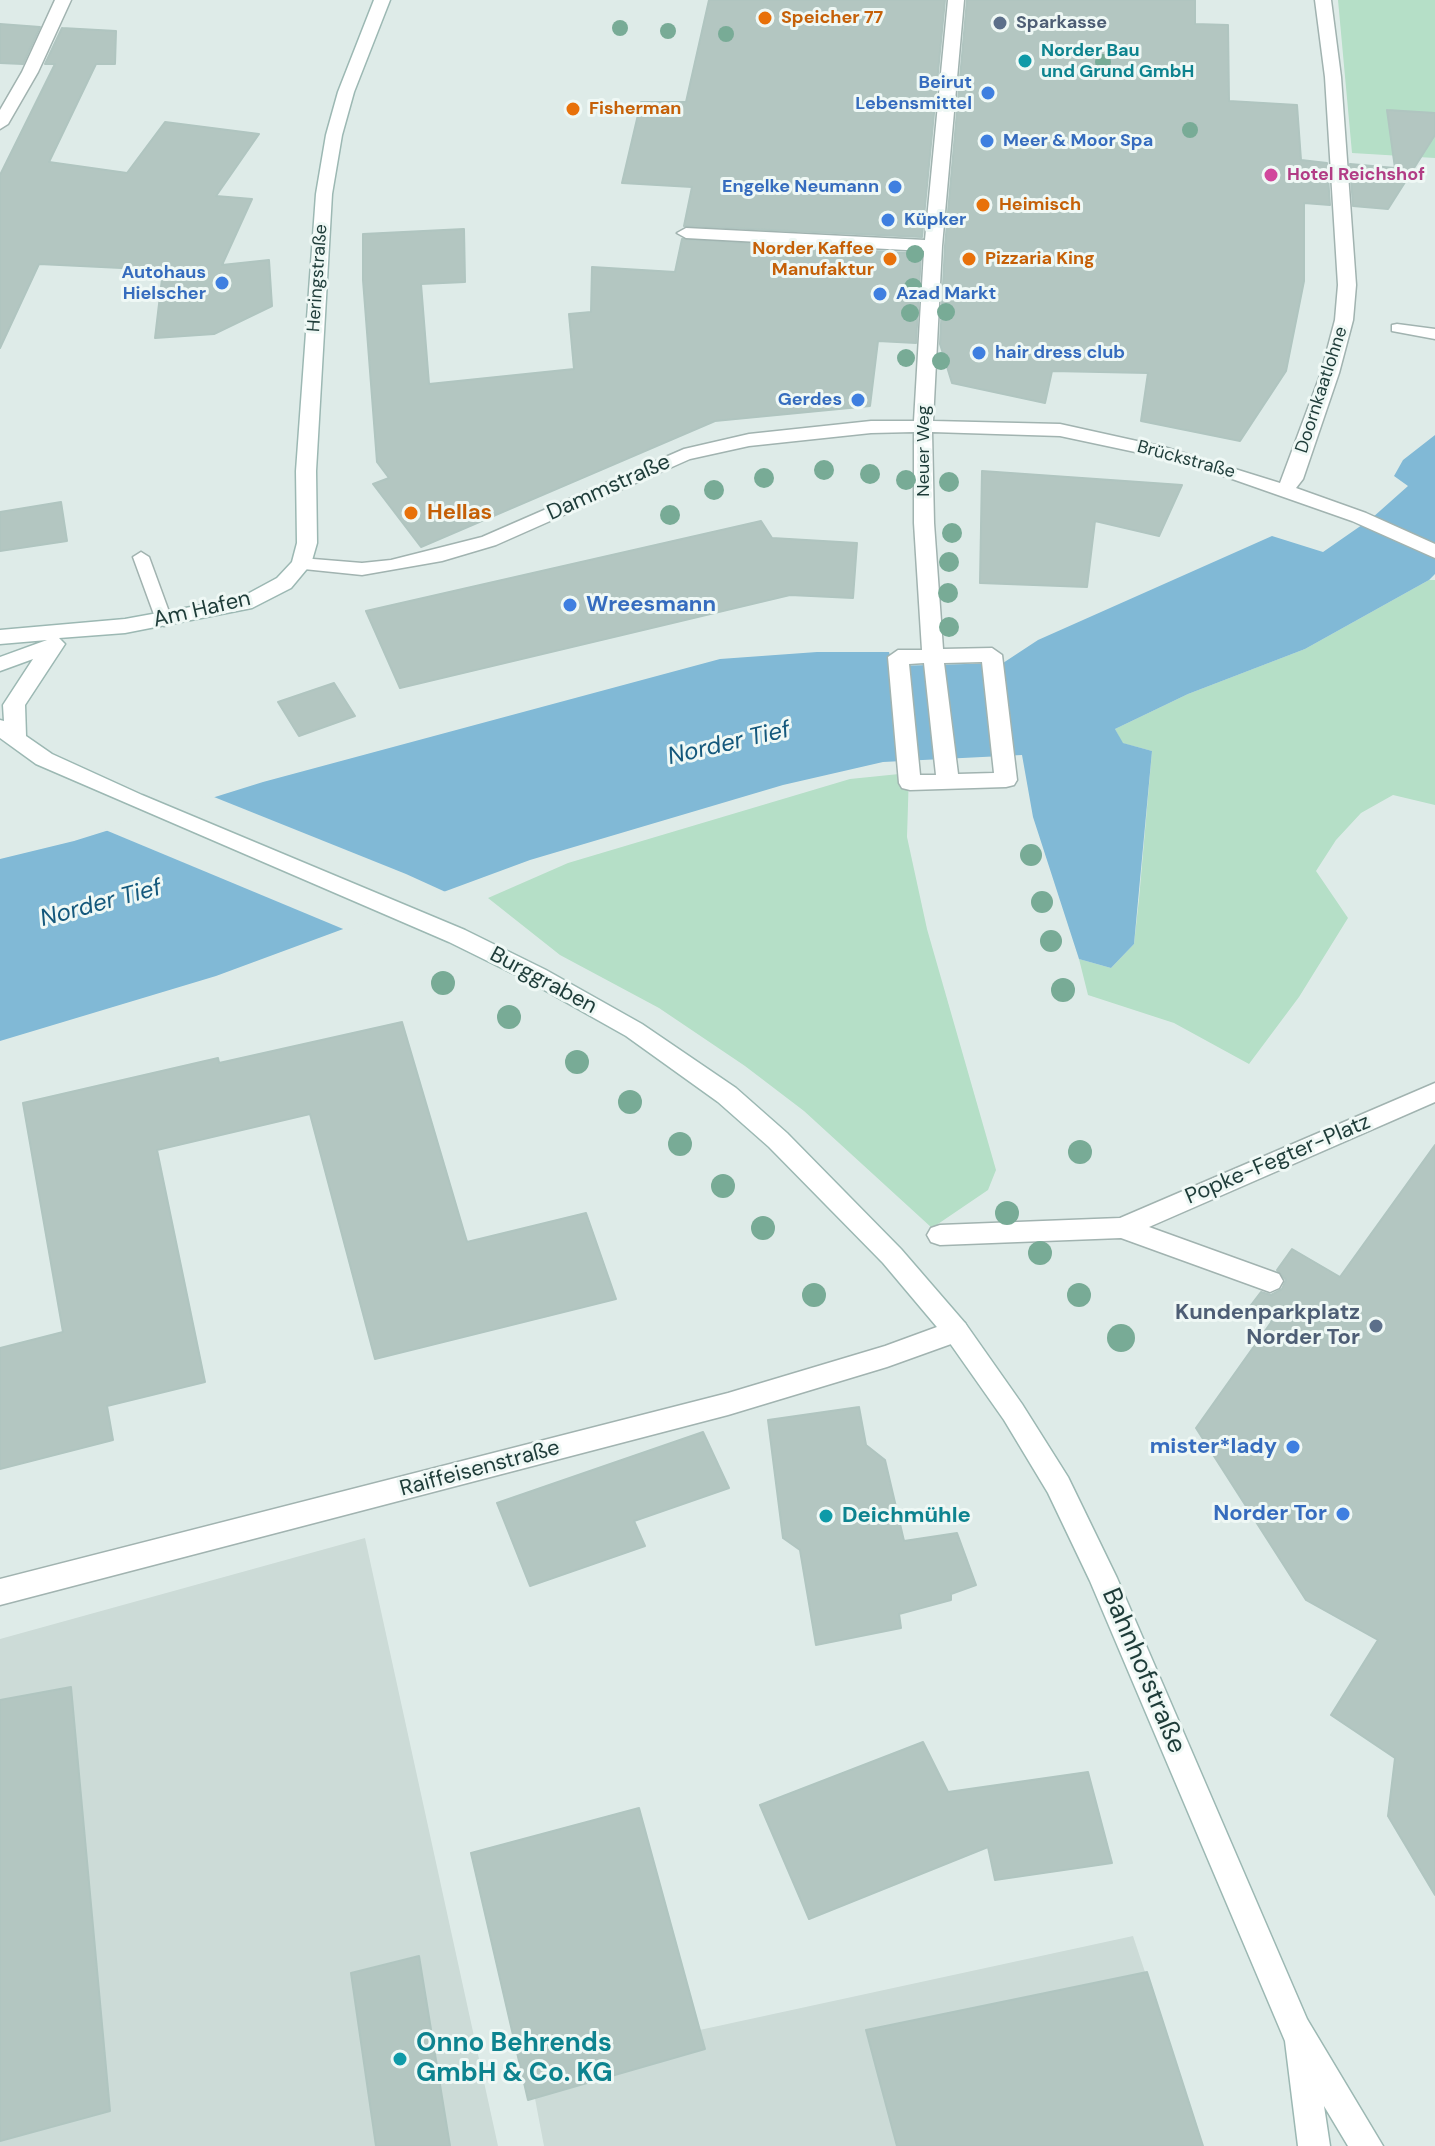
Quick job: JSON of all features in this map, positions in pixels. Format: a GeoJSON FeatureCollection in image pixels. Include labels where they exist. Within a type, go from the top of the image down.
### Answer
{"type":"FeatureCollection","features":[{"type":"Feature","properties":{"kind":"street"},"geometry":{"type":"LineString","coordinates":[[0,124],[30,72],[63,0]]}},
{"type":"Feature","properties":{"kind":"street","name":"Heringstraße"},"geometry":{"type":"LineString","coordinates":[[301,564],[307,543],[306,471],[324,194],[334,135],[346,92],[382,0]]}},
{"type":"Feature","properties":{"kind":"street","name":"Neuer Weg"},"geometry":{"type":"LineString","coordinates":[[948,781],[933,656],[924,523],[923,426],[933,246],[956,0]]}},
{"type":"Feature","properties":{"kind":"street","name":"Doornkaatlohne"},"geometry":{"type":"LineString","coordinates":[[1285,489],[1293,479],[1330,373],[1344,320],[1347,285],[1333,77],[1323,0]]}},
{"type":"Feature","properties":{"kind":"street"},"geometry":{"type":"LineString","coordinates":[[686,233],[933,246]]}},
{"type":"Feature","properties":{"kind":"street","name":"Dammstraße"},"geometry":{"type":"LineString","coordinates":[[301,564],[362,569],[442,555],[489,541],[684,455],[749,440],[871,427],[923,426]]}},
{"type":"Feature","properties":{"kind":"street","name":"Brückstraße"},"geometry":{"type":"LineString","coordinates":[[923,426],[1060,430],[1157,451],[1285,489],[1359,517],[1435,552]]}},
{"type":"Feature","properties":{"kind":"street","name":"Am Hafen"},"geometry":{"type":"LineString","coordinates":[[0,637],[91,631],[245,603],[284,583],[301,564]]}},
{"type":"Feature","properties":{"kind":"street","name":"Am Hafen"},"geometry":{"type":"LineString","coordinates":[[0,664],[91,631]]}},
{"type":"Feature","properties":{"kind":"street"},"geometry":{"type":"LineString","coordinates":[[5,738],[14,705],[54,644]]}},
{"type":"Feature","properties":{"kind":"street"},"geometry":{"type":"LineString","coordinates":[[992,655],[1006,780],[948,781],[910,783],[898,657],[992,655]]}},
{"type":"Feature","properties":{"kind":"street","name":"Burggraben"},"geometry":{"type":"LineString","coordinates":[[5,738],[134,800],[457,936],[538,976],[634,1030],[727,1095],[778,1140],[892,1256],[956,1331]]}},
{"type":"Feature","properties":{"kind":"street","name":"Popke-Fegter-Platz"},"geometry":{"type":"LineString","coordinates":[[940,1235],[1122,1228],[1435,1092]]}},
{"type":"Feature","properties":{"kind":"street","name":"Popke-Fegter-Platz"},"geometry":{"type":"LineString","coordinates":[[1122,1228],[1270,1281]]}},
{"type":"Feature","properties":{"kind":"street","name":"Raiffeisenstraße"},"geometry":{"type":"LineString","coordinates":[[0,1592],[728,1404],[887,1356],[956,1331]]}},
{"type":"Feature","properties":{"kind":"street","name":"Bahnhofstraße"},"geometry":{"type":"LineString","coordinates":[[956,1331],[1013,1412],[1058,1485],[1097,1565],[1296,2030],[1367,2146]]}},
{"type":"Feature","properties":{"kind":"street","name":"Bahnhofstraße"},"geometry":{"type":"LineString","coordinates":[[1296,2030],[1314,2146]]}},
{"type":"Feature","properties":{"kind":"lane"},"geometry":{"type":"LineString","coordinates":[[1397,328],[1435,334]]}},
{"type":"Feature","properties":{"kind":"lane"},"geometry":{"type":"LineString","coordinates":[[141,557],[164,620]]}},
{"type":"Feature","properties":{"kind":"shaded area"},"geometry":{"type":"Polygon","coordinates":[[[365,1538],[498,2146],[0,2146],[0,1639],[365,1538]]]}},
{"type":"Feature","properties":{"kind":"shaded area"},"geometry":{"type":"Polygon","coordinates":[[[1133,1936],[1203,2146],[544,2146],[529,2067],[1133,1936]]]}},
{"type":"Feature","properties":{"kind":"green space"},"geometry":{"type":"Polygon","coordinates":[[[1338,0],[1435,0],[1435,158],[1352,153],[1338,0]]]}},
{"type":"Feature","properties":{"kind":"green space"},"geometry":{"type":"Polygon","coordinates":[[[1429,580],[1435,580],[1435,805],[1393,795],[1361,813],[1336,840],[1316,871],[1348,918],[1299,997],[1249,1064],[1174,1023],[1088,995],[1079,959],[1111,968],[1134,944],[1139,899],[1152,751],[1122,743],[1115,729],[1188,694],[1305,649],[1429,580]]]}},
{"type":"Feature","properties":{"kind":"green space"},"geometry":{"type":"Polygon","coordinates":[[[909,773],[907,837],[927,929],[996,1170],[988,1190],[932,1228],[804,1111],[745,1066],[659,1008],[560,955],[488,898],[568,863],[850,779],[909,773]]]}},
{"type":"Feature","properties":{"kind":"water","name":"Norder Tief"},"geometry":{"type":"Polygon","coordinates":[[[1435,435],[1435,574],[1429,580],[1305,649],[1188,694],[1115,729],[1123,743],[1152,751],[1134,944],[1111,968],[1079,959],[1033,817],[1022,755],[883,762],[783,785],[530,860],[216,976],[0,1041],[0,859],[74,841],[263,782],[720,659],[817,652],[889,652],[893,666],[1003,663],[1038,640],[1272,536],[1323,552],[1372,518],[1408,486],[1394,476],[1403,460],[1435,435]]]}},
{"type":"Feature","properties":{"kind":"pier"},"geometry":{"type":"Polygon","coordinates":[[[209,795],[450,894],[348,931],[103,829],[209,795]]]}},
{"type":"Feature","properties":{"kind":"building"},"geometry":{"type":"Polygon","coordinates":[[[709,0],[945,0],[922,237],[684,226],[692,187],[622,183],[641,102],[686,102],[709,0]]]}},
{"type":"Feature","properties":{"kind":"building"},"geometry":{"type":"Polygon","coordinates":[[[967,0],[1195,0],[1195,24],[1228,25],[1229,101],[1297,105],[1301,160],[1327,163],[1330,205],[1304,203],[1304,281],[1286,371],[1240,441],[1141,421],[1148,373],[1052,371],[1045,403],[952,383],[940,344],[945,246],[967,0]]]}},
{"type":"Feature","properties":{"kind":"building"},"geometry":{"type":"Polygon","coordinates":[[[0,24],[40,27],[23,64],[0,63],[0,24]]]}},
{"type":"Feature","properties":{"kind":"building"},"geometry":{"type":"Polygon","coordinates":[[[62,28],[116,31],[115,64],[96,64],[49,162],[127,173],[165,122],[259,134],[216,196],[252,199],[222,265],[269,260],[272,306],[214,334],[155,338],[163,270],[39,264],[0,348],[0,175],[55,64],[45,64],[62,28]]]}},
{"type":"Feature","properties":{"kind":"building"},"geometry":{"type":"Polygon","coordinates":[[[1387,110],[1435,113],[1435,135],[1388,209],[1353,206],[1350,164],[1395,168],[1387,110]]]}},
{"type":"Feature","properties":{"kind":"building"},"geometry":{"type":"Polygon","coordinates":[[[464,229],[465,282],[421,284],[429,384],[574,369],[569,314],[591,312],[592,267],[675,272],[682,239],[921,254],[916,343],[878,341],[870,406],[715,421],[421,547],[373,484],[389,478],[377,462],[363,280],[363,234],[464,229]]]}},
{"type":"Feature","properties":{"kind":"building"},"geometry":{"type":"Polygon","coordinates":[[[982,471],[1182,485],[1159,536],[1095,521],[1087,587],[980,583],[982,471]]]}},
{"type":"Feature","properties":{"kind":"building"},"geometry":{"type":"Polygon","coordinates":[[[61,502],[67,541],[0,551],[0,512],[61,502]]]}},
{"type":"Feature","properties":{"kind":"building","name":"Wreesmann"},"geometry":{"type":"Polygon","coordinates":[[[761,521],[772,538],[857,543],[853,598],[790,595],[400,688],[366,611],[761,521]]]}},
{"type":"Feature","properties":{"kind":"building"},"geometry":{"type":"Polygon","coordinates":[[[334,683],[355,716],[299,736],[278,702],[334,683]]]}},
{"type":"Feature","properties":{"kind":"building"},"geometry":{"type":"Polygon","coordinates":[[[402,1022],[467,1242],[586,1213],[616,1299],[375,1359],[310,1114],[157,1150],[205,1382],[107,1406],[113,1440],[0,1469],[0,1348],[63,1332],[23,1103],[218,1058],[219,1063],[402,1022]]]}},
{"type":"Feature","properties":{"kind":"building","name":"Kundenparkplatz Norder Tor"},"geometry":{"type":"Polygon","coordinates":[[[1435,1145],[1435,1895],[1388,1816],[1395,1758],[1331,1715],[1378,1640],[1306,1600],[1196,1428],[1272,1321],[1248,1309],[1261,1292],[1271,1295],[1282,1289],[1286,1280],[1277,1270],[1292,1249],[1340,1277],[1435,1145]]]}},
{"type":"Feature","properties":{"kind":"building","name":"Deichmühle"},"geometry":{"type":"Polygon","coordinates":[[[859,1407],[866,1445],[885,1460],[904,1541],[957,1533],[976,1585],[951,1594],[951,1600],[899,1614],[901,1628],[816,1645],[800,1550],[783,1538],[768,1420],[859,1407]]]}},
{"type":"Feature","properties":{"kind":"building"},"geometry":{"type":"Polygon","coordinates":[[[703,1432],[729,1488],[634,1521],[645,1546],[530,1586],[497,1503],[703,1432]]]}},
{"type":"Feature","properties":{"kind":"building"},"geometry":{"type":"Polygon","coordinates":[[[71,1687],[110,2111],[0,2141],[0,1700],[71,1687]]]}},
{"type":"Feature","properties":{"kind":"building"},"geometry":{"type":"Polygon","coordinates":[[[923,1742],[948,1792],[1088,1772],[1112,1863],[995,1880],[988,1847],[809,1919],[760,1805],[923,1742]]]}},
{"type":"Feature","properties":{"kind":"building"},"geometry":{"type":"Polygon","coordinates":[[[639,1808],[705,2049],[528,2100],[471,1853],[639,1808]]]}},
{"type":"Feature","properties":{"kind":"building","name":"Onno Behrends GmbH & Co. KG"},"geometry":{"type":"Polygon","coordinates":[[[419,1956],[450,2146],[376,2146],[351,1973],[419,1956]]]}},
{"type":"Feature","properties":{"kind":"building"},"geometry":{"type":"Polygon","coordinates":[[[1147,1972],[1203,2146],[897,2146],[866,2030],[1147,1972]]]}},
{"type":"Feature","properties":{"kind":"place","name":"Speicher 77"},"geometry":{"type":"Point","coordinates":[765,18]}},
{"type":"Feature","properties":{"kind":"place","name":"Sparkasse"},"geometry":{"type":"Point","coordinates":[1000,23]}},
{"type":"Feature","properties":{"kind":"place","name":"Norder Bau und Grund GmbH"},"geometry":{"type":"Point","coordinates":[1025,61]}},
{"type":"Feature","properties":{"kind":"place","name":"Beirut Lebensmittel"},"geometry":{"type":"Point","coordinates":[988,93]}},
{"type":"Feature","properties":{"kind":"place","name":"Fisherman"},"geometry":{"type":"Point","coordinates":[573,109]}},
{"type":"Feature","properties":{"kind":"place","name":"Meer & Moor Spa"},"geometry":{"type":"Point","coordinates":[987,141]}},
{"type":"Feature","properties":{"kind":"place","name":"Hotel Reichshof"},"geometry":{"type":"Point","coordinates":[1271,175]}},
{"type":"Feature","properties":{"kind":"place","name":"Engelke Neumann"},"geometry":{"type":"Point","coordinates":[895,187]}},
{"type":"Feature","properties":{"kind":"place","name":"Heimisch"},"geometry":{"type":"Point","coordinates":[983,205]}},
{"type":"Feature","properties":{"kind":"place","name":"Küpker"},"geometry":{"type":"Point","coordinates":[888,220]}},
{"type":"Feature","properties":{"kind":"place","name":"Norder Kaffee Manufaktur"},"geometry":{"type":"Point","coordinates":[890,259]}},
{"type":"Feature","properties":{"kind":"place","name":"Pizzaria King"},"geometry":{"type":"Point","coordinates":[969,259]}},
{"type":"Feature","properties":{"kind":"place","name":"Autohaus Hielscher"},"geometry":{"type":"Point","coordinates":[222,283]}},
{"type":"Feature","properties":{"kind":"place","name":"Azad Markt"},"geometry":{"type":"Point","coordinates":[880,294]}},
{"type":"Feature","properties":{"kind":"place","name":"hair dress club"},"geometry":{"type":"Point","coordinates":[979,353]}},
{"type":"Feature","properties":{"kind":"place","name":"Gerdes"},"geometry":{"type":"Point","coordinates":[858,400]}},
{"type":"Feature","properties":{"kind":"place","name":"Hellas"},"geometry":{"type":"Point","coordinates":[411,513]}},
{"type":"Feature","properties":{"kind":"place","name":"Wreesmann"},"geometry":{"type":"Point","coordinates":[570,605]}},
{"type":"Feature","properties":{"kind":"place","name":"Kundenparkplatz Norder Tor"},"geometry":{"type":"Point","coordinates":[1376,1326]}},
{"type":"Feature","properties":{"kind":"place","name":"mister*lady"},"geometry":{"type":"Point","coordinates":[1293,1447]}},
{"type":"Feature","properties":{"kind":"place","name":"Norder Tor"},"geometry":{"type":"Point","coordinates":[1343,1514]}},
{"type":"Feature","properties":{"kind":"place","name":"Deichmühle"},"geometry":{"type":"Point","coordinates":[826,1516]}},
{"type":"Feature","properties":{"kind":"place","name":"Onno Behrends GmbH & Co. KG"},"geometry":{"type":"Point","coordinates":[400,2059]}}]}
